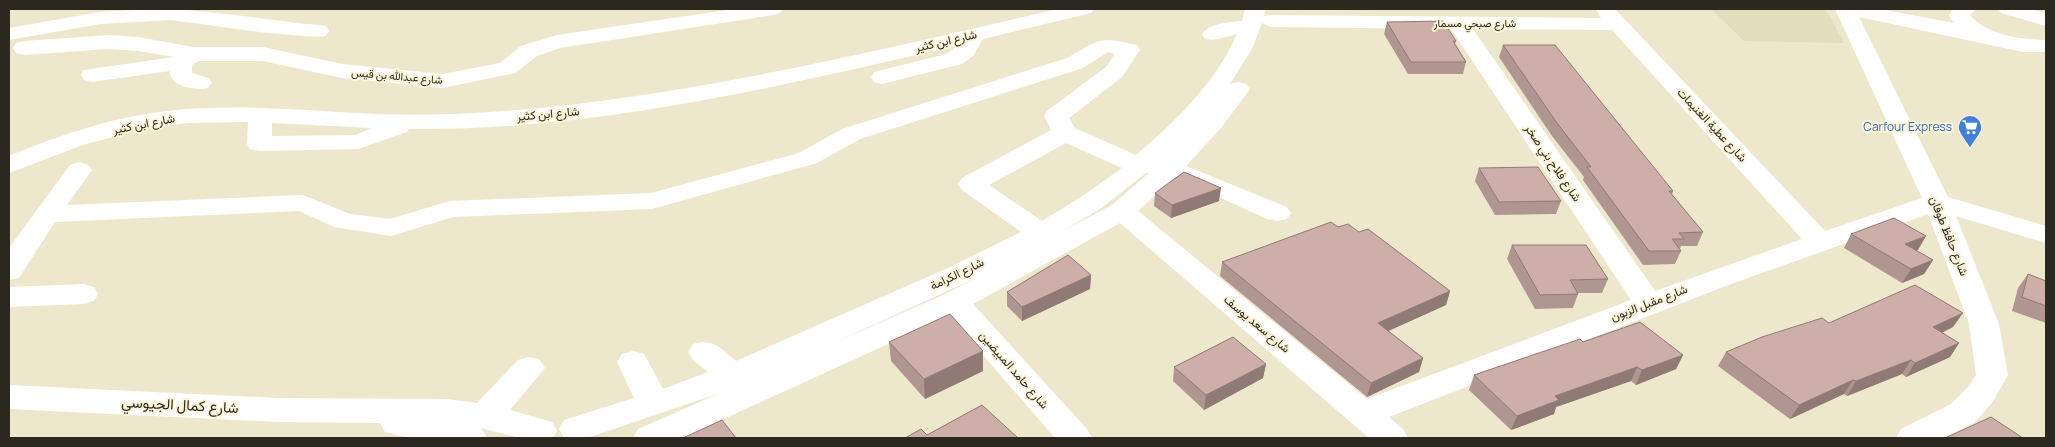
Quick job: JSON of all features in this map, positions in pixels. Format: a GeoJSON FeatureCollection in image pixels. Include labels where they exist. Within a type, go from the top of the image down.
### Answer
{"type":"FeatureCollection","features":[{"type":"Feature","properties":{"kind":"street","name":"شارع عبدالله بن قيس"},"geometry":{"type":"LineString","coordinates":[[9,50],[110,42],[138,44],[187,59],[263,54],[342,71],[442,81],[507,68],[529,51],[557,42],[773,9]]}},
{"type":"Feature","properties":{"kind":"street","name":"شارع ابن كثير"},"geometry":{"type":"LineString","coordinates":[[9,165],[54,146],[134,123],[186,116],[260,116],[259,144],[358,142],[411,122],[538,115],[674,99],[1084,9]]}},
{"type":"Feature","properties":{"kind":"street","name":"شارع حافظ طوقان"},"geometry":{"type":"LineString","coordinates":[[1845,9],[1936,202],[1984,324],[1992,375],[1980,395],[1963,413],[1913,438]]}},
{"type":"Feature","properties":{"kind":"street"},"geometry":{"type":"LineString","coordinates":[[1850,9],[2020,44],[2046,46]]}},
{"type":"Feature","properties":{"kind":"street"},"geometry":{"type":"LineString","coordinates":[[1913,9],[1963,10],[1960,16],[1964,23],[1990,37]]}},
{"type":"Feature","properties":{"kind":"street"},"geometry":{"type":"LineString","coordinates":[[2008,9],[2036,15]]}},
{"type":"Feature","properties":{"kind":"street"},"geometry":{"type":"LineString","coordinates":[[9,34],[100,18],[171,14],[267,27],[318,31]]}},
{"type":"Feature","properties":{"kind":"street","name":"شارع صبحي مسمار"},"geometry":{"type":"LineString","coordinates":[[1214,34],[1263,16],[1458,23],[1611,16]]}},
{"type":"Feature","properties":{"kind":"street","name":"شارع الكرامة"},"geometry":{"type":"LineString","coordinates":[[533,435],[559,427],[582,434],[654,404],[732,375],[947,280],[1040,233],[1089,205],[1141,167],[1183,127],[1235,61],[1263,16]]}},
{"type":"Feature","properties":{"kind":"street","name":"شارع الكرامة"},"geometry":{"type":"LineString","coordinates":[[650,438],[954,302],[1122,211],[1170,168],[1232,99],[1253,66],[1263,16]]}},
{"type":"Feature","properties":{"kind":"street","name":"شارع عطية الغنيمات"},"geometry":{"type":"LineString","coordinates":[[1611,16],[1819,241]]}},
{"type":"Feature","properties":{"kind":"street","name":"شارع فلاح بني صخر"},"geometry":{"type":"LineString","coordinates":[[1458,23],[1648,303]]}},
{"type":"Feature","properties":{"kind":"street"},"geometry":{"type":"LineString","coordinates":[[882,77],[954,59],[966,52],[975,34]]}},
{"type":"Feature","properties":{"kind":"street"},"geometry":{"type":"LineString","coordinates":[[48,214],[302,203],[344,221],[391,228],[450,209],[652,202],[808,158],[851,134],[1075,63],[1105,44],[1129,50],[1114,72],[1056,116],[1065,133],[1141,167]]}},
{"type":"Feature","properties":{"kind":"street"},"geometry":{"type":"LineString","coordinates":[[2020,44],[2046,55]]}},
{"type":"Feature","properties":{"kind":"street"},"geometry":{"type":"LineString","coordinates":[[92,75],[187,59],[181,77],[200,83]]}},
{"type":"Feature","properties":{"kind":"street"},"geometry":{"type":"LineString","coordinates":[[1040,233],[971,184],[1065,133]]}},
{"type":"Feature","properties":{"kind":"street"},"geometry":{"type":"LineString","coordinates":[[1170,168],[1277,213]]}},
{"type":"Feature","properties":{"kind":"street"},"geometry":{"type":"LineString","coordinates":[[9,271],[19,240],[48,214],[80,170]]}},
{"type":"Feature","properties":{"kind":"street"},"geometry":{"type":"LineString","coordinates":[[1936,202],[2046,235]]}},
{"type":"Feature","properties":{"kind":"street","name":"شارع مقبل الزبون"},"geometry":{"type":"LineString","coordinates":[[1364,414],[1648,303],[1819,241],[1936,202]]}},
{"type":"Feature","properties":{"kind":"street","name":"شارع سعد يوسف"},"geometry":{"type":"LineString","coordinates":[[1122,211],[1391,438]]}},
{"type":"Feature","properties":{"kind":"street"},"geometry":{"type":"LineString","coordinates":[[9,297],[84,294]]}},
{"type":"Feature","properties":{"kind":"street","name":"شارع حامد المبيضين"},"geometry":{"type":"LineString","coordinates":[[954,302],[1075,438]]}},
{"type":"Feature","properties":{"kind":"street"},"geometry":{"type":"LineString","coordinates":[[704,352],[732,375]]}},
{"type":"Feature","properties":{"kind":"street"},"geometry":{"type":"LineString","coordinates":[[633,362],[654,404]]}},
{"type":"Feature","properties":{"kind":"street"},"geometry":{"type":"LineString","coordinates":[[478,427],[529,368]]}},
{"type":"Feature","properties":{"kind":"street","name":"شارع كمال الجيوسي"},"geometry":{"type":"LineString","coordinates":[[9,397],[278,410],[352,411],[377,419],[478,427],[533,435]]}},
{"type":"Feature","properties":{"kind":"shaded area"},"geometry":{"type":"Polygon","coordinates":[[[1711,9],[1823,9],[1830,16],[1844,43],[1744,41],[1711,9]]]}},
{"type":"Feature","properties":{"kind":"building"},"geometry":{"type":"Polygon","coordinates":[[[1443,21],[1456,41],[1453,41],[1466,62],[1411,62],[1387,22],[1443,21]]]}},
{"type":"Feature","properties":{"kind":"building"},"geometry":{"type":"Polygon","coordinates":[[[1503,45],[1555,45],[1673,191],[1669,191],[1703,232],[1679,233],[1684,239],[1672,239],[1681,251],[1649,251],[1587,167],[1591,167],[1557,123],[1503,45]]]}},
{"type":"Feature","properties":{"kind":"building"},"geometry":{"type":"Polygon","coordinates":[[[1538,167],[1561,201],[1499,202],[1479,168],[1538,167]]]}},
{"type":"Feature","properties":{"kind":"building"},"geometry":{"type":"Polygon","coordinates":[[[1184,172],[1221,188],[1172,205],[1155,193],[1184,172]]]}},
{"type":"Feature","properties":{"kind":"building"},"geometry":{"type":"Polygon","coordinates":[[[1894,218],[1926,236],[1905,244],[1933,260],[1911,269],[1851,234],[1894,218]]]}},
{"type":"Feature","properties":{"kind":"building"},"geometry":{"type":"Polygon","coordinates":[[[1331,222],[1338,227],[1348,224],[1359,232],[1368,229],[1450,291],[1378,323],[1423,358],[1371,383],[1222,262],[1331,222]]]}},
{"type":"Feature","properties":{"kind":"building"},"geometry":{"type":"Polygon","coordinates":[[[1512,245],[1586,245],[1608,279],[1570,280],[1578,294],[1540,295],[1512,245]]]}},
{"type":"Feature","properties":{"kind":"building"},"geometry":{"type":"Polygon","coordinates":[[[1068,255],[1091,275],[1022,307],[1007,292],[1068,255]]]}},
{"type":"Feature","properties":{"kind":"building"},"geometry":{"type":"Polygon","coordinates":[[[2028,274],[2046,281],[2046,306],[2022,297],[2028,274]]]}},
{"type":"Feature","properties":{"kind":"building"},"geometry":{"type":"Polygon","coordinates":[[[1915,285],[1963,313],[1933,327],[1959,343],[1915,363],[1911,360],[1856,381],[1853,380],[1799,405],[1726,352],[1762,337],[1822,318],[1829,323],[1915,285]]]}},
{"type":"Feature","properties":{"kind":"building"},"geometry":{"type":"Polygon","coordinates":[[[950,314],[983,351],[924,379],[889,342],[950,314]]]}},
{"type":"Feature","properties":{"kind":"building"},"geometry":{"type":"Polygon","coordinates":[[[1640,322],[1683,355],[1642,370],[1637,367],[1555,396],[1559,400],[1517,416],[1474,375],[1580,339],[1583,342],[1640,322]]]}},
{"type":"Feature","properties":{"kind":"building"},"geometry":{"type":"Polygon","coordinates":[[[1233,337],[1266,364],[1206,395],[1174,367],[1233,337]]]}},
{"type":"Feature","properties":{"kind":"building"},"geometry":{"type":"Polygon","coordinates":[[[982,405],[1018,438],[905,438],[921,429],[927,435],[982,405]]]}},
{"type":"Feature","properties":{"kind":"building"},"geometry":{"type":"Polygon","coordinates":[[[1991,417],[2023,438],[1945,438],[1991,417]]]}},
{"type":"Feature","properties":{"kind":"building"},"geometry":{"type":"Polygon","coordinates":[[[722,420],[736,438],[683,438],[722,420]]]}},
{"type":"Feature","properties":{"kind":"place","name":"Carfour Express"},"geometry":{"type":"Point","coordinates":[1970,148]}}]}
